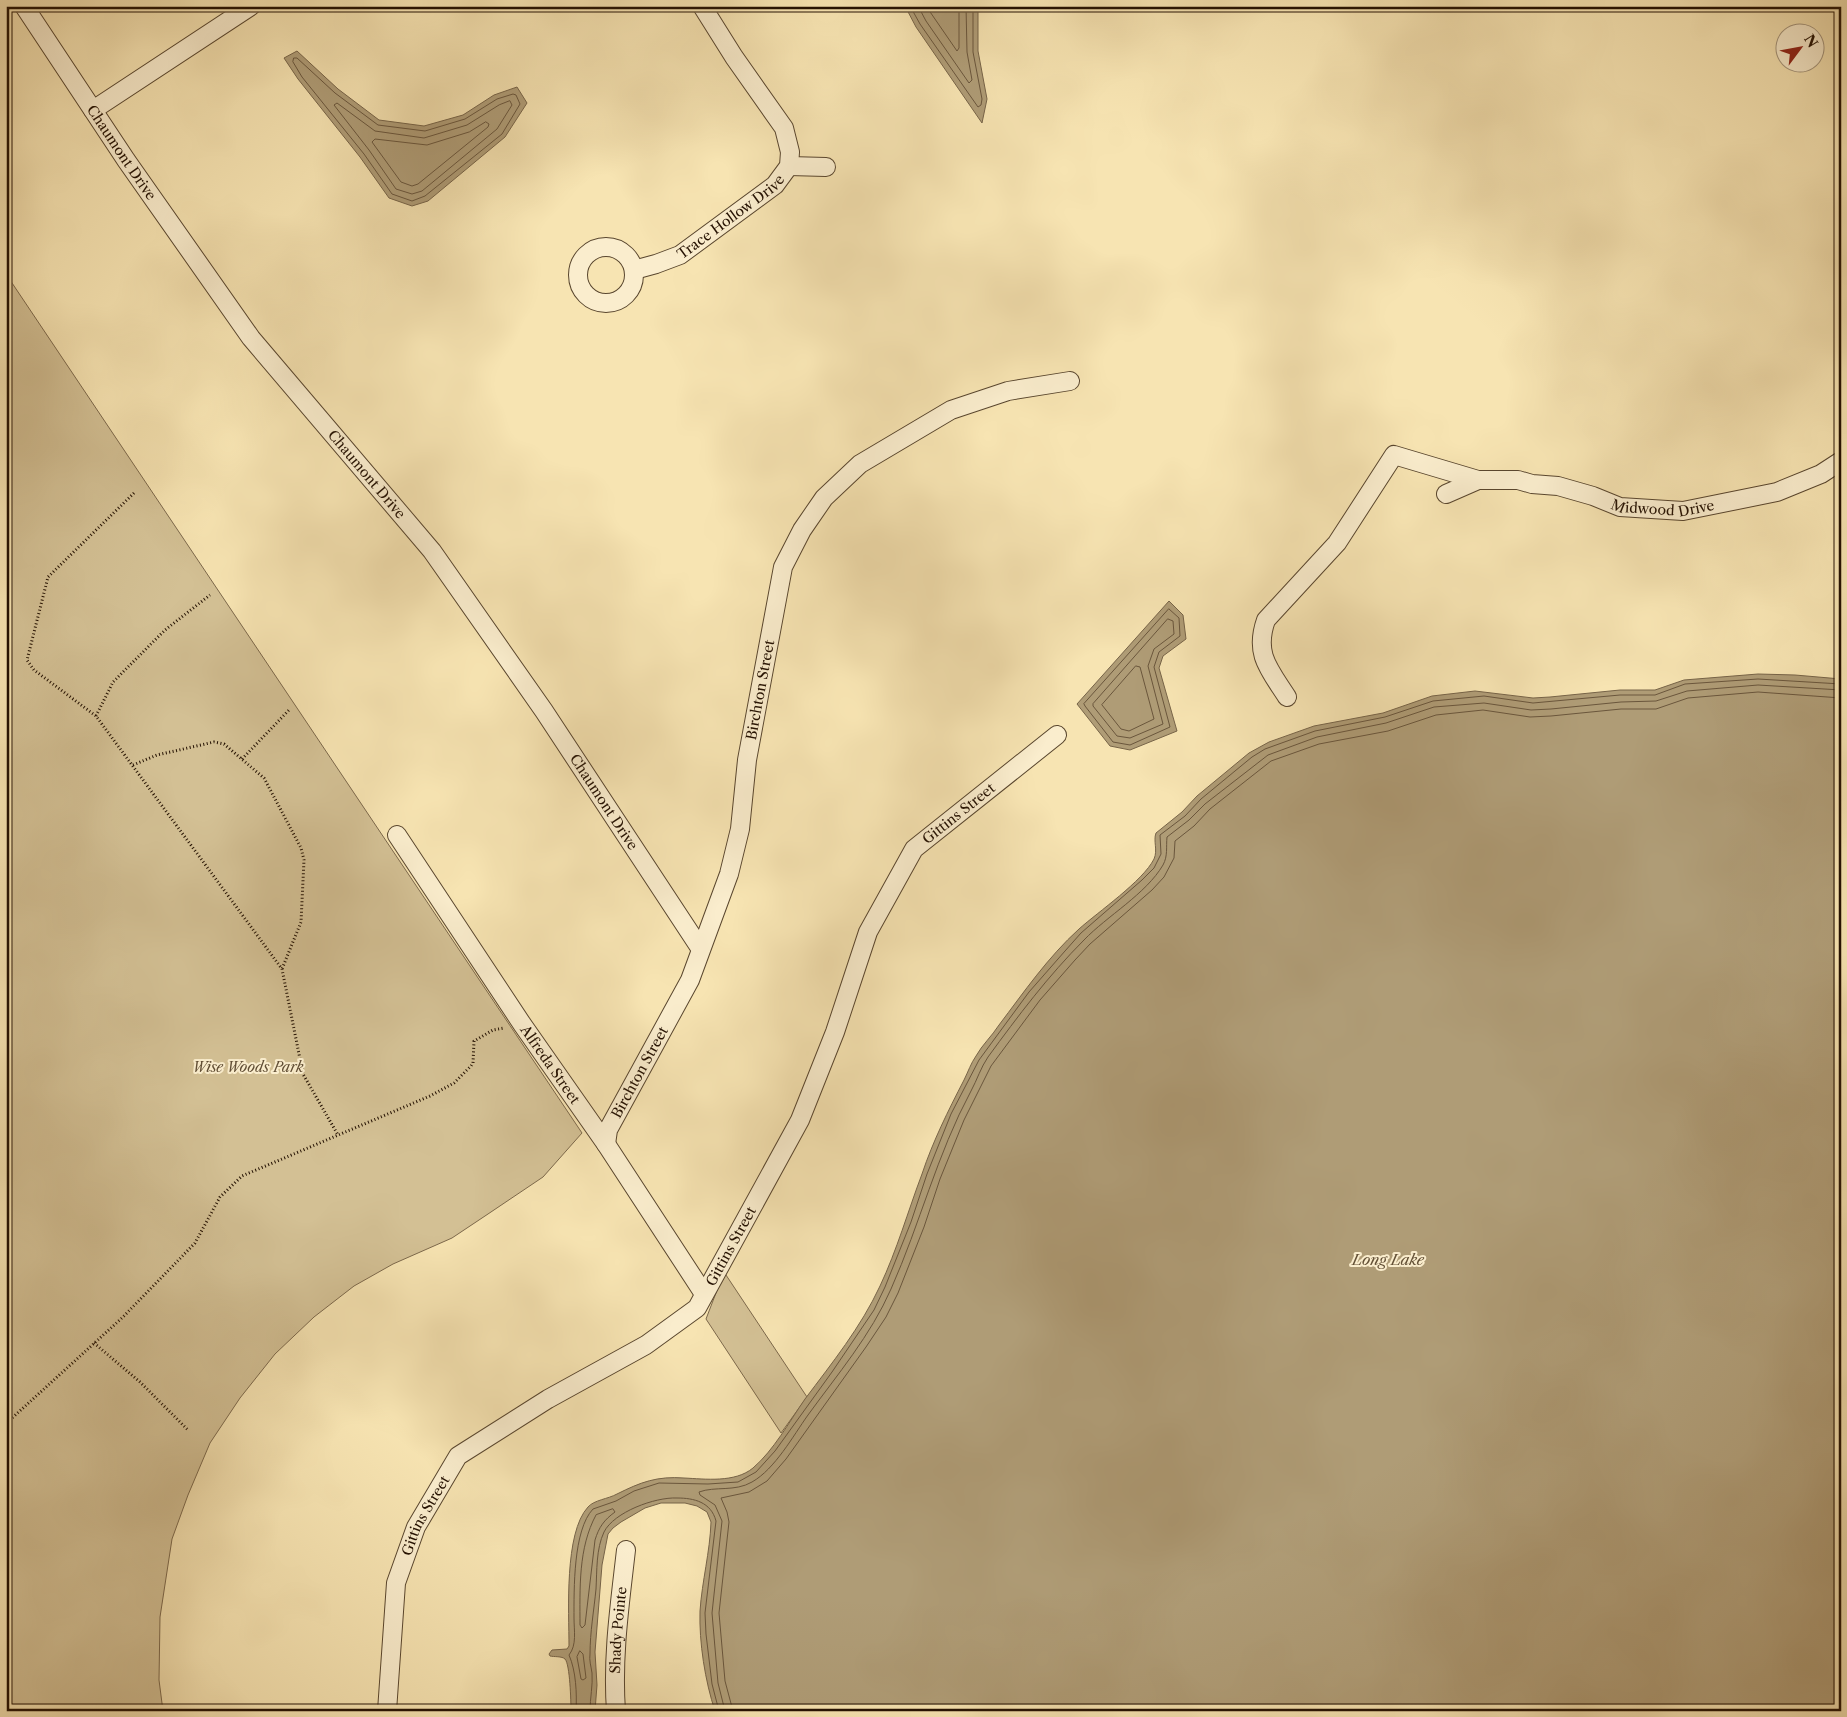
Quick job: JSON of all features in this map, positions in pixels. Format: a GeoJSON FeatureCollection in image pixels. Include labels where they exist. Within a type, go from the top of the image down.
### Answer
{"type":"FeatureCollection","features":[{"type":"Feature","properties":{"kind":"street","name":"Chaumont Drive"},"geometry":{"type":"LineString","coordinates":[[24,6],[126,160],[252,338],[432,551],[544,710],[700,948]]}},
{"type":"Feature","properties":{"kind":"street"},"geometry":{"type":"LineString","coordinates":[[93,110],[251,6]]}},
{"type":"Feature","properties":{"kind":"street","name":"Trace Hollow Drive"},"geometry":{"type":"LineString","coordinates":[[634,270],[680,255],[776,185],[789,166],[790,152],[784,128],[734,57],[702,6]]}},
{"type":"Feature","properties":{"kind":"street"},"geometry":{"type":"LineString","coordinates":[[789,166],[826,167]]}},
{"type":"Feature","properties":{"kind":"street","name":"Birchton Street"},"geometry":{"type":"LineString","coordinates":[[606,1144],[608,1130],[690,980],[700,948],[715,914],[732,865],[740,829],[747,760],[783,566],[802,530],[824,498],[860,464],[951,410],[1008,391],[1070,380]]}},
{"type":"Feature","properties":{"kind":"street","name":"Midwood Drive"},"geometry":{"type":"LineString","coordinates":[[1287,697],[1262,655],[1261,634],[1266,620],[1337,543],[1394,456],[1478,480],[1518,480],[1566,488],[1620,507],[1683,511],[1777,492],[1836,468]]}},
{"type":"Feature","properties":{"kind":"street","name":"Midwood Drive"},"geometry":{"type":"LineString","coordinates":[[1446,494],[1478,480]]}},
{"type":"Feature","properties":{"kind":"street","name":"Gittins Street"},"geometry":{"type":"LineString","coordinates":[[387,1711],[396,1583],[416,1527],[458,1456],[548,1399],[646,1345],[697,1308],[800,1120],[835,1032],[868,932],[914,849],[1057,735]]}},
{"type":"Feature","properties":{"kind":"street","name":"Alfreda Street"},"geometry":{"type":"LineString","coordinates":[[397,835],[522,1024],[606,1144],[704,1294]]}},
{"type":"Feature","properties":{"kind":"street","name":"Shady Pointe"},"geometry":{"type":"LineString","coordinates":[[616,1711],[614,1686],[617,1626],[626,1550]]}},
{"type":"Feature","properties":{"kind":"path"},"geometry":{"type":"LineString","coordinates":[[134,493],[48,577],[27,660],[34,670],[96,716],[282,969],[303,1074],[338,1134]]}},
{"type":"Feature","properties":{"kind":"path"},"geometry":{"type":"LineString","coordinates":[[96,716],[113,682],[165,630],[210,595]]}},
{"type":"Feature","properties":{"kind":"path"},"geometry":{"type":"LineString","coordinates":[[242,759],[290,709]]}},
{"type":"Feature","properties":{"kind":"path"},"geometry":{"type":"LineString","coordinates":[[133,765],[158,755],[214,742],[224,744],[264,778],[303,854],[301,922],[282,969]]}},
{"type":"Feature","properties":{"kind":"path"},"geometry":{"type":"LineString","coordinates":[[6,1420],[11,1419],[123,1317],[195,1243],[220,1198],[242,1176],[430,1096],[454,1083],[473,1063],[474,1042],[493,1030],[522,1024]]}},
{"type":"Feature","properties":{"kind":"path"},"geometry":{"type":"LineString","coordinates":[[94,1343],[140,1382],[188,1430]]}},
{"type":"Feature","properties":{"kind":"green space","name":"Wise Woods Park"},"geometry":{"type":"Polygon","coordinates":[[[6,274],[582,1133],[543,1177],[488,1214],[452,1238],[393,1264],[354,1286],[314,1317],[275,1354],[240,1398],[210,1443],[172,1539],[160,1617],[159,1680],[163,1711],[6,1711],[6,274]]]}},
{"type":"Feature","properties":{"kind":"green space"},"geometry":{"type":"Polygon","coordinates":[[[724,1272],[807,1397],[781,1433],[706,1319],[724,1272]]]}},
{"type":"Feature","properties":{"kind":"water"},"geometry":{"type":"Polygon","coordinates":[[[905,6],[978,6],[978,51],[987,99],[982,123],[916,27],[905,6]]]}},
{"type":"Feature","properties":{"kind":"water"},"geometry":{"type":"Polygon","coordinates":[[[297,51],[338,89],[379,120],[424,126],[463,115],[494,95],[517,87],[527,103],[505,137],[428,201],[412,206],[389,198],[360,157],[298,79],[284,58],[297,51]]]}},
{"type":"Feature","properties":{"kind":"water"},"geometry":{"type":"Polygon","coordinates":[[[1169,601],[1183,615],[1186,639],[1163,656],[1159,668],[1177,731],[1130,750],[1110,746],[1077,704],[1169,601]]]}},
{"type":"Feature","properties":{"kind":"water","name":"Long Lake"},"geometry":{"type":"Polygon","coordinates":[[[1758,674],[1841,679],[1841,1711],[715,1711],[703,1661],[700,1623],[711,1522],[707,1512],[697,1506],[685,1503],[661,1503],[645,1508],[621,1522],[608,1534],[602,1565],[595,1652],[597,1685],[595,1711],[571,1711],[567,1662],[564,1658],[550,1656],[549,1654],[552,1650],[567,1649],[569,1646],[571,1553],[580,1519],[588,1507],[634,1486],[657,1479],[720,1479],[738,1476],[753,1468],[768,1453],[846,1344],[880,1286],[892,1259],[936,1138],[978,1052],[1057,951],[1148,868],[1155,856],[1156,833],[1182,812],[1197,796],[1249,753],[1269,742],[1314,726],[1383,713],[1432,696],[1475,691],[1533,698],[1620,690],[1655,690],[1684,680],[1758,674]]]}}]}
